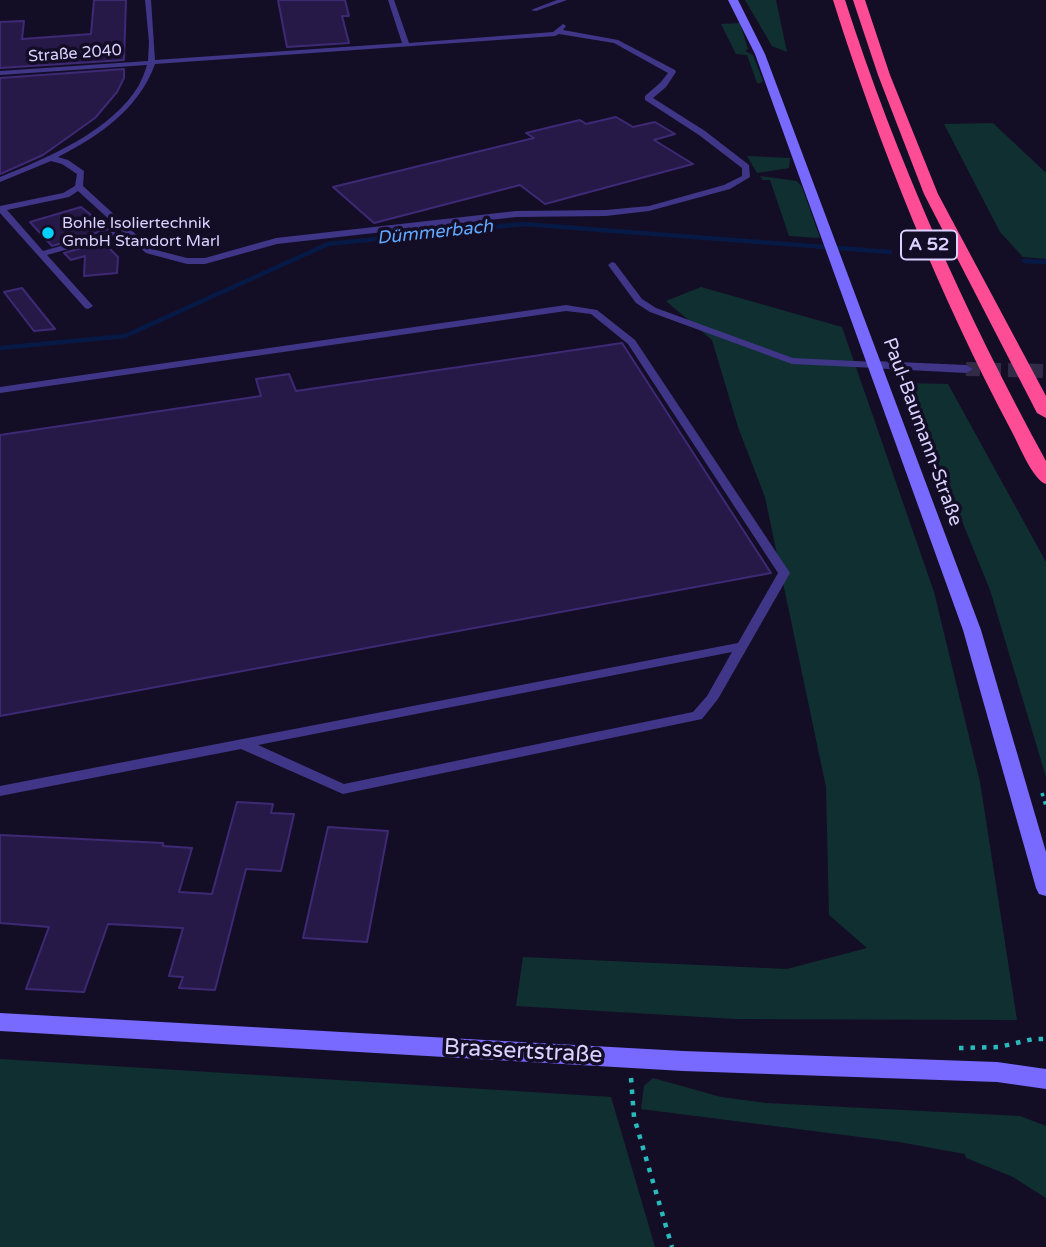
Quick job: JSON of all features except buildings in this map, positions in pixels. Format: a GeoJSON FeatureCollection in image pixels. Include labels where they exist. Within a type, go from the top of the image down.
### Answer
{"type":"FeatureCollection","features":[{"type":"Feature","properties":{"kind":"highway","name":"A 52"},"geometry":{"type":"LineString","coordinates":[[839,0],[877,116],[922,229],[976,343],[1046,478]]}},
{"type":"Feature","properties":{"kind":"highway","name":"A 52"},"geometry":{"type":"LineString","coordinates":[[859,0],[888,86],[931,194],[1046,414]]}},
{"type":"Feature","properties":{"kind":"main road","name":"Paul-Baumann-Straße"},"geometry":{"type":"LineString","coordinates":[[733,0],[760,54],[972,631],[1046,888]]}},
{"type":"Feature","properties":{"kind":"main road","name":"Brassertstraße"},"geometry":{"type":"LineString","coordinates":[[0,1022],[630,1058],[997,1072],[1046,1079]]}},
{"type":"Feature","properties":{"kind":"street"},"geometry":{"type":"LineString","coordinates":[[875,365],[966,369]]}},
{"type":"Feature","properties":{"kind":"lane"},"geometry":{"type":"LineString","coordinates":[[0,180],[51,158],[116,116],[140,89],[151,63],[149,0]]}},
{"type":"Feature","properties":{"kind":"lane"},"geometry":{"type":"LineString","coordinates":[[391,0],[406,45]]}},
{"type":"Feature","properties":{"kind":"lane"},"geometry":{"type":"LineString","coordinates":[[534,10],[564,0]]}},
{"type":"Feature","properties":{"kind":"lane"},"geometry":{"type":"LineString","coordinates":[[79,187],[149,251],[187,261],[205,261],[276,241],[516,214],[606,213],[649,208],[727,187],[746,177],[746,167],[729,153],[648,98],[663,85],[672,72],[624,44],[561,29],[555,34],[151,63]]}},
{"type":"Feature","properties":{"kind":"lane","name":"Straße 2040"},"geometry":{"type":"LineString","coordinates":[[0,74],[151,63]]}},
{"type":"Feature","properties":{"kind":"lane"},"geometry":{"type":"LineString","coordinates":[[51,158],[65,162],[81,173],[79,187]]}},
{"type":"Feature","properties":{"kind":"lane"},"geometry":{"type":"LineString","coordinates":[[1,209],[66,195],[79,187]]}},
{"type":"Feature","properties":{"kind":"lane"},"geometry":{"type":"LineString","coordinates":[[1,209],[88,306]]}},
{"type":"Feature","properties":{"kind":"lane"},"geometry":{"type":"LineString","coordinates":[[42,254],[112,234]]}},
{"type":"Feature","properties":{"kind":"lane"},"geometry":{"type":"LineString","coordinates":[[612,265],[639,301],[653,310],[792,360],[875,365]]}},
{"type":"Feature","properties":{"kind":"lane"},"geometry":{"type":"LineString","coordinates":[[0,390],[566,308],[594,312],[632,342],[784,572],[712,699],[696,716],[343,789],[243,744]]}},
{"type":"Feature","properties":{"kind":"lane"},"geometry":{"type":"LineString","coordinates":[[0,791],[742,646]]}},
{"type":"Feature","properties":{"kind":"path"},"geometry":{"type":"LineString","coordinates":[[630,1058],[634,1117],[672,1247]]}},
{"type":"Feature","properties":{"kind":"green space"},"geometry":{"type":"Polygon","coordinates":[[[745,0],[776,0],[787,52],[772,46],[745,0]]]}},
{"type":"Feature","properties":{"kind":"green space"},"geometry":{"type":"Polygon","coordinates":[[[740,23],[748,49],[745,51],[753,55],[763,81],[760,83],[757,83],[747,55],[736,54],[721,24],[740,23]]]}},
{"type":"Feature","properties":{"kind":"green space"},"geometry":{"type":"Polygon","coordinates":[[[993,123],[1046,173],[1046,259],[1023,257],[1000,232],[944,124],[993,123]]]}},
{"type":"Feature","properties":{"kind":"green space"},"geometry":{"type":"Polygon","coordinates":[[[747,156],[790,158],[789,168],[757,173],[747,156]]]}},
{"type":"Feature","properties":{"kind":"green space"},"geometry":{"type":"Polygon","coordinates":[[[760,176],[797,181],[802,187],[820,238],[789,236],[770,180],[763,180],[760,176]]]}},
{"type":"Feature","properties":{"kind":"green space"},"geometry":{"type":"Polygon","coordinates":[[[701,287],[842,327],[934,592],[980,782],[1017,1020],[735,1019],[516,1006],[523,957],[787,969],[867,948],[829,915],[826,787],[765,497],[738,427],[712,340],[666,301],[701,287]]]}},
{"type":"Feature","properties":{"kind":"green space"},"geometry":{"type":"Polygon","coordinates":[[[906,383],[948,384],[1046,562],[1046,777],[990,590],[906,383]]]}},
{"type":"Feature","properties":{"kind":"green space"},"geometry":{"type":"Polygon","coordinates":[[[0,1059],[611,1097],[655,1247],[0,1247],[0,1059]]]}},
{"type":"Feature","properties":{"kind":"green space"},"geometry":{"type":"Polygon","coordinates":[[[653,1078],[721,1097],[766,1103],[1020,1116],[1046,1126],[1046,1198],[1013,1177],[966,1158],[965,1154],[899,1142],[641,1109],[644,1086],[653,1078]]]}},
{"type":"Feature","properties":{"kind":"waterway","name":"Dümmerbach"},"geometry":{"type":"LineString","coordinates":[[0,348],[125,336],[328,244],[523,224],[890,252]]}},
{"type":"Feature","properties":{"kind":"waterway","name":"Dümmerbach"},"geometry":{"type":"LineString","coordinates":[[1024,261],[1046,262]]}},
{"type":"Feature","properties":{"kind":"tunnel"},"geometry":{"type":"LineString","coordinates":[[966,369],[1046,371]]}},
{"type":"Feature","properties":{"kind":"place","name":"Bohle Isoliertechnik GmbH Standort Marl"},"geometry":{"type":"Point","coordinates":[48,233]}}]}
